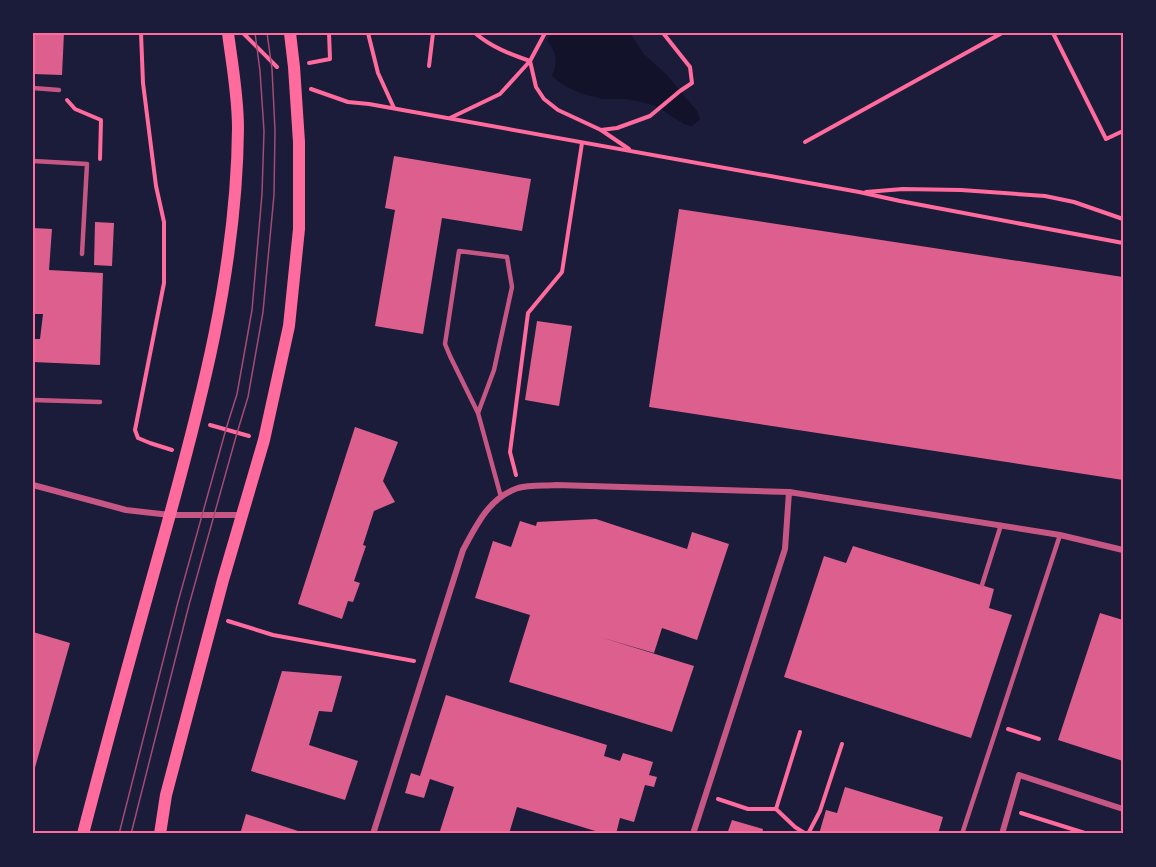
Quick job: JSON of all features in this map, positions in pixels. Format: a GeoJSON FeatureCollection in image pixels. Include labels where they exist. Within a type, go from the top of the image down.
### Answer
{"type":"FeatureCollection","features":[{"type":"Feature","properties":{"kind":"main road"},"geometry":{"type":"LineString","coordinates":[[83,834],[195,421],[225,284],[235,208],[238,125],[228,33]]}},
{"type":"Feature","properties":{"kind":"main road"},"geometry":{"type":"LineString","coordinates":[[160,834],[166,795],[213,616],[264,440],[289,326],[299,229],[299,142],[290,33]]}},
{"type":"Feature","properties":{"kind":"street"},"geometry":{"type":"LineString","coordinates":[[33,485],[126,510],[170,515],[242,514]]}},
{"type":"Feature","properties":{"kind":"street"},"geometry":{"type":"LineString","coordinates":[[373,834],[463,550],[480,517],[501,497],[520,488],[556,485],[789,492],[1060,535],[1123,550]]}},
{"type":"Feature","properties":{"kind":"street"},"geometry":{"type":"LineString","coordinates":[[693,834],[785,549],[789,492]]}},
{"type":"Feature","properties":{"kind":"street"},"geometry":{"type":"LineString","coordinates":[[1002,834],[1019,776],[1123,809]]}},
{"type":"Feature","properties":{"kind":"lane"},"geometry":{"type":"LineString","coordinates":[[33,88],[59,90]]}},
{"type":"Feature","properties":{"kind":"lane"},"geometry":{"type":"LineString","coordinates":[[33,161],[87,164],[82,254]]}},
{"type":"Feature","properties":{"kind":"lane"},"geometry":{"type":"LineString","coordinates":[[478,413],[494,370],[512,286],[507,257],[459,251],[445,345],[478,413],[501,497]]}},
{"type":"Feature","properties":{"kind":"lane"},"geometry":{"type":"LineString","coordinates":[[33,400],[100,402]]}},
{"type":"Feature","properties":{"kind":"lane"},"geometry":{"type":"LineString","coordinates":[[982,585],[1001,525]]}},
{"type":"Feature","properties":{"kind":"lane"},"geometry":{"type":"LineString","coordinates":[[962,834],[1060,535]]}},
{"type":"Feature","properties":{"kind":"path"},"geometry":{"type":"LineString","coordinates":[[141,33],[144,94],[156,186],[164,222],[164,283],[135,430],[138,438],[186,454]]}},
{"type":"Feature","properties":{"kind":"path"},"geometry":{"type":"LineString","coordinates":[[329,33],[330,59]]}},
{"type":"Feature","properties":{"kind":"path"},"geometry":{"type":"LineString","coordinates":[[368,33],[378,73],[394,109]]}},
{"type":"Feature","properties":{"kind":"path"},"geometry":{"type":"LineString","coordinates":[[429,66],[433,33]]}},
{"type":"Feature","properties":{"kind":"path"},"geometry":{"type":"LineString","coordinates":[[475,33],[485,42],[508,54],[530,61]]}},
{"type":"Feature","properties":{"kind":"path"},"geometry":{"type":"LineString","coordinates":[[601,130],[618,128],[650,116],[693,83],[690,67],[663,33]]}},
{"type":"Feature","properties":{"kind":"path"},"geometry":{"type":"LineString","coordinates":[[805,142],[1002,33]]}},
{"type":"Feature","properties":{"kind":"path"},"geometry":{"type":"LineString","coordinates":[[1053,33],[1106,139],[1123,131]]}},
{"type":"Feature","properties":{"kind":"path"},"geometry":{"type":"LineString","coordinates":[[449,119],[500,94],[530,61],[544,35]]}},
{"type":"Feature","properties":{"kind":"path"},"geometry":{"type":"LineString","coordinates":[[530,61],[536,87],[544,99],[558,110],[601,130],[632,152]]}},
{"type":"Feature","properties":{"kind":"path"},"geometry":{"type":"LineString","coordinates":[[59,90],[75,109],[101,120],[100,165],[87,164]]}},
{"type":"Feature","properties":{"kind":"path"},"geometry":{"type":"LineString","coordinates":[[369,104],[859,192],[1123,243]]}},
{"type":"Feature","properties":{"kind":"path"},"geometry":{"type":"LineString","coordinates":[[520,488],[510,452],[528,313],[562,272],[582,143]]}},
{"type":"Feature","properties":{"kind":"path"},"geometry":{"type":"LineString","coordinates":[[859,192],[903,189],[961,190],[1045,196],[1074,202],[1123,219]]}},
{"type":"Feature","properties":{"kind":"path"},"geometry":{"type":"LineString","coordinates":[[195,421],[264,440]]}},
{"type":"Feature","properties":{"kind":"path"},"geometry":{"type":"LineString","coordinates":[[213,616],[273,635],[427,664]]}},
{"type":"Feature","properties":{"kind":"path"},"geometry":{"type":"LineString","coordinates":[[998,726],[1038,739]]}},
{"type":"Feature","properties":{"kind":"path"},"geometry":{"type":"LineString","coordinates":[[776,809],[800,732]]}},
{"type":"Feature","properties":{"kind":"path"},"geometry":{"type":"LineString","coordinates":[[706,796],[748,809],[776,809],[807,834],[820,811],[842,744]]}},
{"type":"Feature","properties":{"kind":"path"},"geometry":{"type":"LineString","coordinates":[[1009,809],[1088,834]]}},
{"type":"Feature","properties":{"kind":"shaded area"},"geometry":{"type":"Polygon","coordinates":[[[552,33],[630,33],[644,54],[667,75],[697,111],[700,119],[692,126],[684,124],[656,106],[625,99],[603,99],[580,93],[563,85],[552,76],[556,57],[547,41],[552,33]]]}},
{"type":"Feature","properties":{"kind":"building"},"geometry":{"type":"Polygon","coordinates":[[[33,33],[64,33],[62,75],[33,74],[33,33]]]}},
{"type":"Feature","properties":{"kind":"building"},"geometry":{"type":"Polygon","coordinates":[[[394,156],[531,179],[522,231],[442,218],[423,334],[375,326],[395,210],[385,208],[394,156]]]}},
{"type":"Feature","properties":{"kind":"building"},"geometry":{"type":"Polygon","coordinates":[[[679,209],[1123,277],[1123,480],[649,407],[679,209]]]}},
{"type":"Feature","properties":{"kind":"building"},"geometry":{"type":"Polygon","coordinates":[[[95,222],[114,223],[112,266],[94,265],[95,222]]]}},
{"type":"Feature","properties":{"kind":"building"},"geometry":{"type":"Polygon","coordinates":[[[33,228],[52,229],[49,270],[103,273],[100,365],[33,362],[33,339],[40,339],[43,314],[33,314],[33,228]]]}},
{"type":"Feature","properties":{"kind":"building"},"geometry":{"type":"Polygon","coordinates":[[[537,321],[572,326],[559,406],[525,400],[537,321]]]}},
{"type":"Feature","properties":{"kind":"building"},"geometry":{"type":"Polygon","coordinates":[[[355,427],[398,442],[383,481],[395,502],[374,511],[363,545],[366,546],[354,581],[360,583],[353,602],[348,601],[342,619],[298,604],[355,427]]]}},
{"type":"Feature","properties":{"kind":"building"},"geometry":{"type":"Polygon","coordinates":[[[596,519],[687,549],[692,532],[729,544],[697,640],[662,628],[654,653],[600,637],[694,666],[672,732],[509,682],[530,615],[475,598],[493,541],[511,547],[520,521],[536,526],[537,522],[596,519]]]}},
{"type":"Feature","properties":{"kind":"building"},"geometry":{"type":"Polygon","coordinates":[[[853,546],[994,589],[989,608],[1012,615],[971,738],[784,677],[824,556],[846,563],[853,546]]]}},
{"type":"Feature","properties":{"kind":"building"},"geometry":{"type":"Polygon","coordinates":[[[1100,613],[1123,620],[1123,761],[1058,740],[1100,613]]]}},
{"type":"Feature","properties":{"kind":"building"},"geometry":{"type":"Polygon","coordinates":[[[33,632],[70,643],[34,771],[33,771],[33,632]]]}},
{"type":"Feature","properties":{"kind":"building"},"geometry":{"type":"Polygon","coordinates":[[[282,671],[342,676],[332,712],[319,711],[309,745],[358,761],[345,800],[251,771],[282,671]]]}},
{"type":"Feature","properties":{"kind":"building"},"geometry":{"type":"Polygon","coordinates":[[[446,695],[607,745],[604,756],[620,761],[623,753],[653,762],[649,775],[657,777],[654,787],[645,785],[634,822],[620,818],[616,834],[605,834],[517,807],[509,834],[439,834],[454,787],[430,779],[424,798],[405,793],[411,773],[420,776],[446,695]]]}},
{"type":"Feature","properties":{"kind":"building"},"geometry":{"type":"Polygon","coordinates":[[[845,787],[943,817],[938,834],[819,834],[826,810],[837,813],[845,787]]]}},
{"type":"Feature","properties":{"kind":"building"},"geometry":{"type":"Polygon","coordinates":[[[246,814],[307,834],[240,834],[246,814]]]}},
{"type":"Feature","properties":{"kind":"building"},"geometry":{"type":"Polygon","coordinates":[[[732,820],[763,829],[762,834],[727,834],[732,820]]]}},
{"type":"Feature","properties":{"kind":"tram line"},"geometry":{"type":"LineString","coordinates":[[119,834],[178,602],[237,394],[252,310],[262,194],[264,131],[255,33]]}},
{"type":"Feature","properties":{"kind":"tram line"},"geometry":{"type":"LineString","coordinates":[[131,834],[189,605],[248,397],[263,312],[274,195],[275,130],[272,69],[267,33]]}}]}
